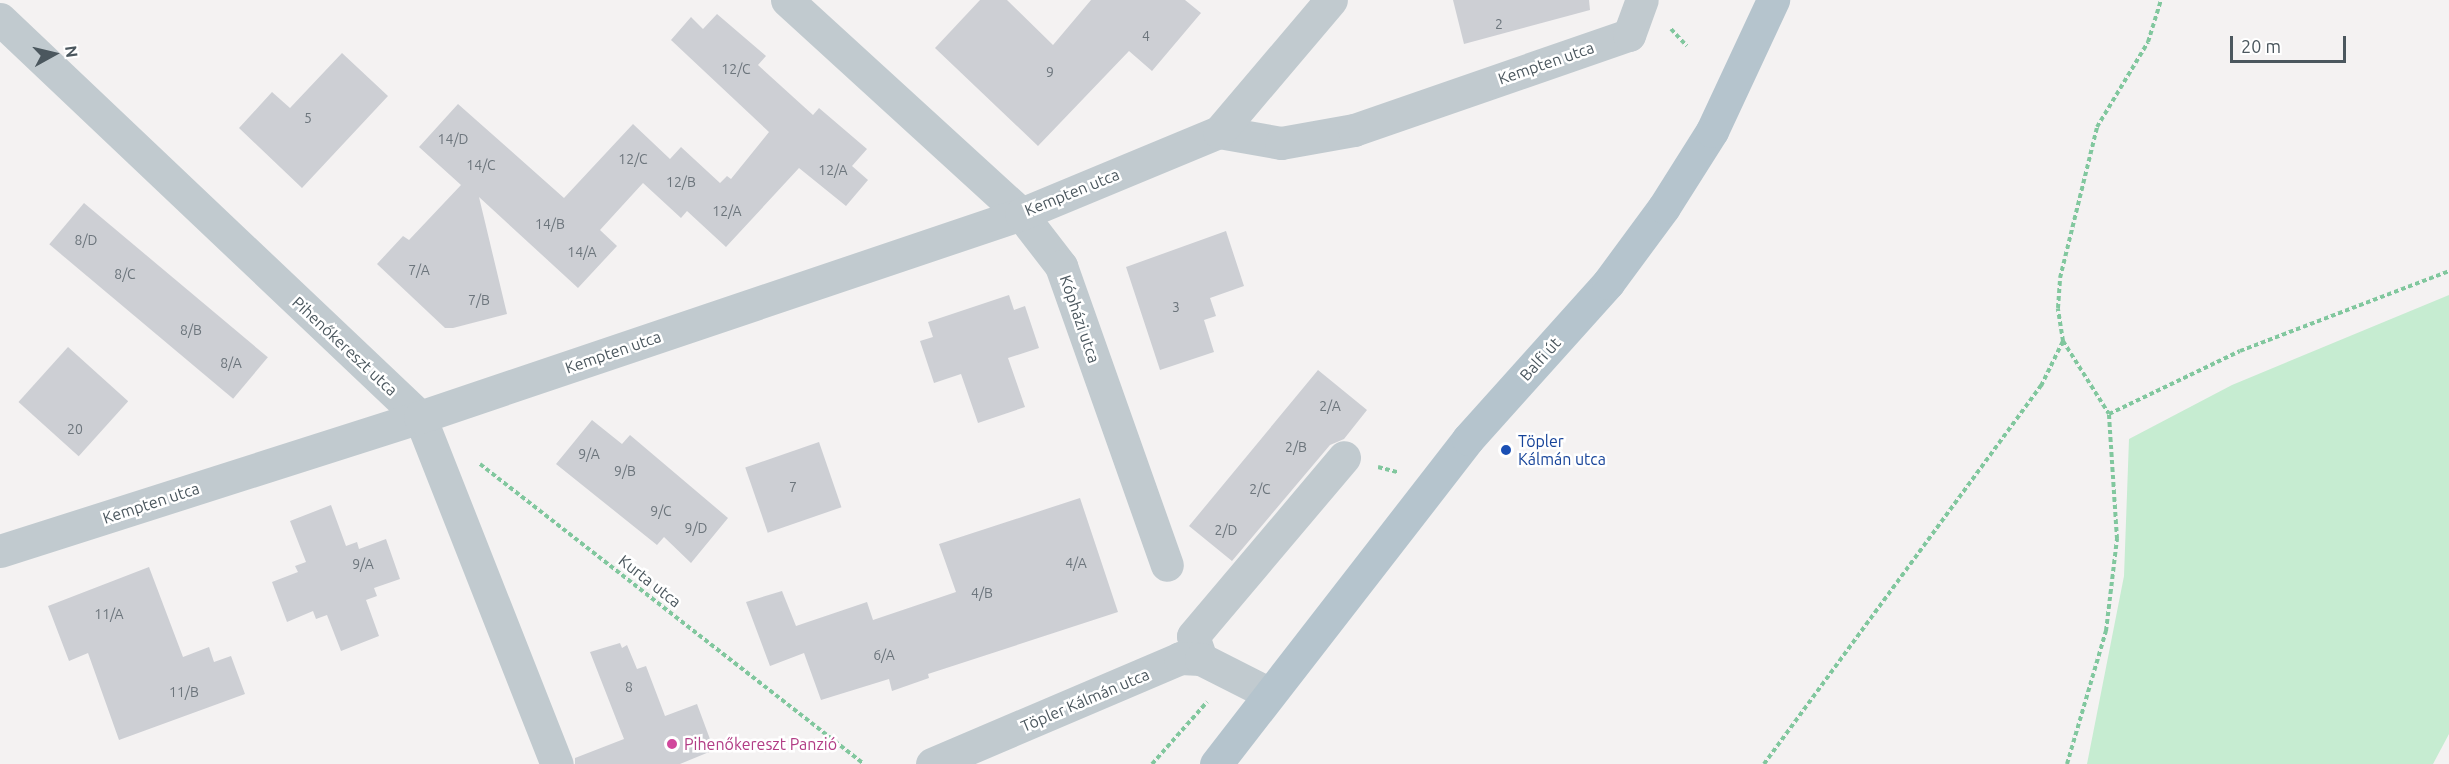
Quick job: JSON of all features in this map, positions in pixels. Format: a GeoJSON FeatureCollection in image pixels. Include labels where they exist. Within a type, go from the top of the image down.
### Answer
{"type":"FeatureCollection","features":[{"type":"Feature","properties":{"kind":"main road","name":"Balfi út"},"geometry":{"type":"LineString","coordinates":[[1216,764],[1468,439],[1608,283],[1664,207],[1712,131],[1773,0]]}},
{"type":"Feature","properties":{"kind":"street","name":"Kópházi utca"},"geometry":{"type":"LineString","coordinates":[[787,0],[1021,214],[1061,266],[1167,565]]}},
{"type":"Feature","properties":{"kind":"street","name":"Kempten utca"},"geometry":{"type":"LineString","coordinates":[[0,551],[420,417],[1021,214],[1219,132],[1331,0]]}},
{"type":"Feature","properties":{"kind":"street","name":"Kempten utca"},"geometry":{"type":"LineString","coordinates":[[1219,132],[1281,143],[1354,130],[1629,35],[1642,0]]}},
{"type":"Feature","properties":{"kind":"street","name":"Pihenőkereszt utca"},"geometry":{"type":"LineString","coordinates":[[0,19],[420,417],[557,764]]}},
{"type":"Feature","properties":{"kind":"street"},"geometry":{"type":"LineString","coordinates":[[1270,694],[1232,675],[1197,647],[1344,457]]}},
{"type":"Feature","properties":{"kind":"street","name":"Töpler Kálmán utca"},"geometry":{"type":"LineString","coordinates":[[932,764],[1180,658],[1197,647]]}},
{"type":"Feature","properties":{"kind":"path"},"geometry":{"type":"LineString","coordinates":[[2067,764],[2106,632],[2116,539],[2109,414],[2063,341],[2058,308],[2060,278],[2094,138],[2148,42],[2161,0]]}},
{"type":"Feature","properties":{"kind":"path"},"geometry":{"type":"LineString","coordinates":[[2109,414],[2240,351],[2449,271]]}},
{"type":"Feature","properties":{"kind":"path"},"geometry":{"type":"LineString","coordinates":[[1764,764],[2041,386],[2063,341]]}},
{"type":"Feature","properties":{"kind":"path","name":"Kurta utca"},"geometry":{"type":"LineString","coordinates":[[477,461],[864,764]]}},
{"type":"Feature","properties":{"kind":"path"},"geometry":{"type":"LineString","coordinates":[[1152,764],[1232,675]]}},
{"type":"Feature","properties":{"kind":"green space"},"geometry":{"type":"Polygon","coordinates":[[[2449,295],[2449,734],[2433,764],[2087,764],[2124,576],[2129,439],[2232,385],[2449,295]]]}},
{"type":"Feature","properties":{"kind":"building"},"geometry":{"type":"Polygon","coordinates":[[[980,0],[1007,0],[1053,45],[1091,0],[1185,0],[1201,13],[1152,71],[1129,51],[1038,146],[935,48],[980,0]]]}},
{"type":"Feature","properties":{"kind":"building"},"geometry":{"type":"Polygon","coordinates":[[[1453,0],[1589,0],[1590,10],[1464,44],[1453,0]]]}},
{"type":"Feature","properties":{"kind":"building"},"geometry":{"type":"Polygon","coordinates":[[[717,14],[766,56],[758,65],[813,115],[819,108],[867,149],[852,166],[868,180],[846,206],[799,168],[726,247],[687,211],[681,218],[643,183],[600,230],[617,246],[578,288],[479,197],[507,314],[453,328],[445,328],[377,264],[403,236],[409,240],[461,185],[419,147],[458,104],[564,198],[633,124],[670,159],[681,147],[720,183],[727,176],[731,179],[769,132],[671,40],[691,17],[703,29],[717,14]]]}},
{"type":"Feature","properties":{"kind":"building"},"geometry":{"type":"Polygon","coordinates":[[[342,53],[388,96],[302,188],[239,128],[272,92],[290,108],[342,53]]]}},
{"type":"Feature","properties":{"kind":"building"},"geometry":{"type":"Polygon","coordinates":[[[84,203],[268,357],[233,399],[49,244],[84,203]]]}},
{"type":"Feature","properties":{"kind":"building"},"geometry":{"type":"Polygon","coordinates":[[[1226,231],[1244,286],[1210,298],[1216,316],[1204,320],[1214,352],[1160,370],[1126,267],[1226,231]]]}},
{"type":"Feature","properties":{"kind":"building"},"geometry":{"type":"Polygon","coordinates":[[[1009,295],[1014,310],[1025,306],[1039,348],[1008,358],[1025,407],[978,423],[961,374],[934,383],[920,341],[933,337],[928,322],[1009,295]]]}},
{"type":"Feature","properties":{"kind":"building"},"geometry":{"type":"Polygon","coordinates":[[[68,347],[128,401],[79,456],[18,402],[68,347]]]}},
{"type":"Feature","properties":{"kind":"building"},"geometry":{"type":"Polygon","coordinates":[[[1318,370],[1367,410],[1344,439],[1330,445],[1232,561],[1189,526],[1318,370]]]}},
{"type":"Feature","properties":{"kind":"building"},"geometry":{"type":"Polygon","coordinates":[[[592,420],[622,444],[630,435],[728,518],[691,563],[664,537],[657,545],[556,464],[592,420]]]}},
{"type":"Feature","properties":{"kind":"building"},"geometry":{"type":"Polygon","coordinates":[[[819,442],[841,507],[768,533],[745,467],[819,442]]]}},
{"type":"Feature","properties":{"kind":"building"},"geometry":{"type":"Polygon","coordinates":[[[1080,498],[1118,612],[928,674],[929,678],[892,691],[889,679],[821,700],[804,653],[770,666],[746,602],[782,591],[796,626],[867,602],[873,620],[956,592],[939,544],[1080,498]]]}},
{"type":"Feature","properties":{"kind":"building"},"geometry":{"type":"Polygon","coordinates":[[[331,505],[346,546],[357,542],[359,549],[386,539],[400,579],[374,588],[377,596],[366,600],[379,636],[341,651],[327,615],[316,619],[313,611],[287,622],[272,582],[298,572],[295,566],[306,562],[290,521],[331,505]]]}},
{"type":"Feature","properties":{"kind":"building"},"geometry":{"type":"Polygon","coordinates":[[[149,567],[183,657],[209,647],[214,662],[231,656],[245,694],[119,740],[88,653],[69,661],[48,606],[149,567]]]}},
{"type":"Feature","properties":{"kind":"building"},"geometry":{"type":"Polygon","coordinates":[[[620,643],[622,648],[627,645],[637,669],[646,666],[665,716],[697,704],[714,750],[680,764],[575,764],[575,758],[624,739],[590,652],[620,643]]]}},
{"type":"Feature","properties":{"kind":"place","name":"Töpler Kálmán utca"},"geometry":{"type":"Point","coordinates":[1506,450]}},
{"type":"Feature","properties":{"kind":"place","name":"Pihenőkereszt Panzió"},"geometry":{"type":"Point","coordinates":[672,744]}}]}
